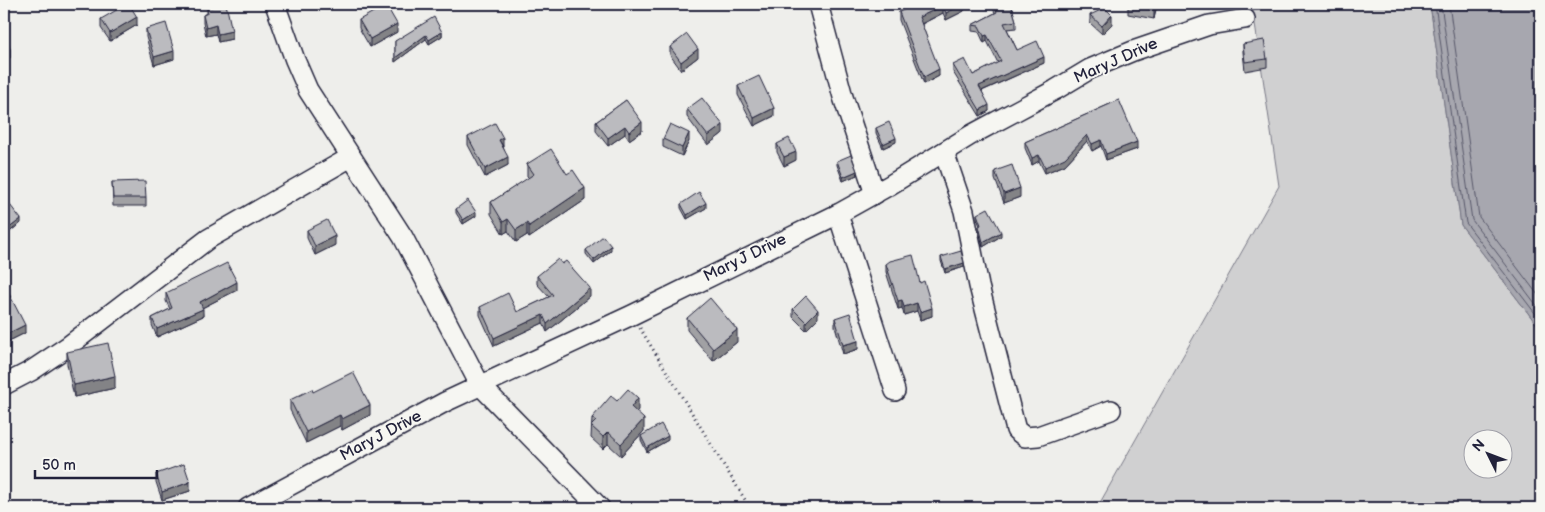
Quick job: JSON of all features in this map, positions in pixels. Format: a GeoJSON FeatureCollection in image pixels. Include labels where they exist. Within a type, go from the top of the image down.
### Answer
{"type":"FeatureCollection","features":[{"type":"Feature","properties":{"kind":"street"},"geometry":{"type":"LineString","coordinates":[[275,4],[308,90],[403,238],[480,385],[600,508]]}},
{"type":"Feature","properties":{"kind":"street"},"geometry":{"type":"LineString","coordinates":[[818,4],[843,97],[875,194]]}},
{"type":"Feature","properties":{"kind":"street","name":"Mary J Drive"},"geometry":{"type":"LineString","coordinates":[[248,508],[348,453],[480,385],[632,315],[838,214],[1090,69],[1134,51],[1209,25],[1244,18]]}},
{"type":"Feature","properties":{"kind":"street"},"geometry":{"type":"LineString","coordinates":[[944,152],[964,210],[978,286],[1016,430],[1026,437],[1038,436],[1111,410]]}},
{"type":"Feature","properties":{"kind":"street"},"geometry":{"type":"LineString","coordinates":[[4,385],[31,371],[66,347],[208,239],[351,157]]}},
{"type":"Feature","properties":{"kind":"street"},"geometry":{"type":"LineString","coordinates":[[838,214],[895,391]]}},
{"type":"Feature","properties":{"kind":"path"},"geometry":{"type":"LineString","coordinates":[[632,315],[750,508]]}},
{"type":"Feature","properties":{"kind":"shaded area"},"geometry":{"type":"Polygon","coordinates":[[[1252,4],[1430,4],[1461,225],[1541,330],[1541,508],[1097,508],[1279,186],[1252,4]]]}},
{"type":"Feature","properties":{"kind":"water"},"geometry":{"type":"Polygon","coordinates":[[[1430,4],[1541,4],[1541,330],[1461,225],[1430,4]]]}},
{"type":"Feature","properties":{"kind":"building"},"geometry":{"type":"Polygon","coordinates":[[[129,4],[137,17],[110,33],[101,19],[129,4]]]}},
{"type":"Feature","properties":{"kind":"building"},"geometry":{"type":"Polygon","coordinates":[[[226,4],[232,31],[218,34],[216,25],[206,28],[203,15],[208,13],[207,8],[226,4]]]}},
{"type":"Feature","properties":{"kind":"building"},"geometry":{"type":"Polygon","coordinates":[[[917,4],[963,4],[946,13],[943,6],[919,17],[939,69],[924,77],[899,12],[917,4]]]}},
{"type":"Feature","properties":{"kind":"building"},"geometry":{"type":"Polygon","coordinates":[[[993,4],[1011,4],[1016,21],[1004,23],[1017,50],[1037,41],[1044,57],[979,86],[989,105],[980,110],[953,65],[965,59],[973,75],[1001,61],[987,35],[984,36],[979,26],[972,25],[997,12],[993,4]]]}},
{"type":"Feature","properties":{"kind":"building"},"geometry":{"type":"Polygon","coordinates":[[[1128,4],[1155,4],[1154,10],[1128,6],[1128,4]]]}},
{"type":"Feature","properties":{"kind":"building"},"geometry":{"type":"Polygon","coordinates":[[[386,5],[397,24],[370,39],[359,20],[386,5]]]}},
{"type":"Feature","properties":{"kind":"building"},"geometry":{"type":"Polygon","coordinates":[[[1105,8],[1112,15],[1102,26],[1090,15],[1105,8]]]}},
{"type":"Feature","properties":{"kind":"building"},"geometry":{"type":"Polygon","coordinates":[[[434,17],[442,32],[429,40],[426,35],[395,58],[395,41],[434,17]]]}},
{"type":"Feature","properties":{"kind":"building"},"geometry":{"type":"Polygon","coordinates":[[[166,23],[174,51],[154,57],[146,29],[166,23]]]}},
{"type":"Feature","properties":{"kind":"building"},"geometry":{"type":"Polygon","coordinates":[[[4,32],[10,49],[4,52],[4,32]]]}},
{"type":"Feature","properties":{"kind":"building"},"geometry":{"type":"Polygon","coordinates":[[[687,34],[698,49],[681,62],[670,47],[687,34]]]}},
{"type":"Feature","properties":{"kind":"building"},"geometry":{"type":"Polygon","coordinates":[[[1264,40],[1267,59],[1245,62],[1243,44],[1264,40]]]}},
{"type":"Feature","properties":{"kind":"building"},"geometry":{"type":"Polygon","coordinates":[[[759,76],[774,108],[754,118],[738,86],[759,76]]]}},
{"type":"Feature","properties":{"kind":"building"},"geometry":{"type":"Polygon","coordinates":[[[702,98],[723,125],[708,136],[687,109],[702,98]]]}},
{"type":"Feature","properties":{"kind":"building"},"geometry":{"type":"Polygon","coordinates":[[[626,100],[642,122],[629,132],[625,126],[608,138],[596,122],[626,100]]]}},
{"type":"Feature","properties":{"kind":"building"},"geometry":{"type":"Polygon","coordinates":[[[1119,100],[1137,142],[1106,154],[1101,140],[1092,144],[1087,135],[1065,158],[1045,167],[1039,155],[1032,158],[1025,142],[1119,100]]]}},
{"type":"Feature","properties":{"kind":"building"},"geometry":{"type":"Polygon","coordinates":[[[889,122],[896,138],[883,144],[876,128],[889,122]]]}},
{"type":"Feature","properties":{"kind":"building"},"geometry":{"type":"Polygon","coordinates":[[[495,123],[503,138],[499,140],[508,157],[485,169],[468,137],[495,123]]]}},
{"type":"Feature","properties":{"kind":"building"},"geometry":{"type":"Polygon","coordinates":[[[670,124],[689,133],[682,148],[663,139],[670,124]]]}},
{"type":"Feature","properties":{"kind":"building"},"geometry":{"type":"Polygon","coordinates":[[[789,138],[796,152],[784,157],[777,144],[789,138]]]}},
{"type":"Feature","properties":{"kind":"building"},"geometry":{"type":"Polygon","coordinates":[[[551,149],[567,174],[573,170],[585,188],[529,226],[527,223],[516,230],[508,219],[503,222],[491,202],[534,174],[527,164],[551,149]]]}},
{"type":"Feature","properties":{"kind":"building"},"geometry":{"type":"Polygon","coordinates":[[[851,155],[857,171],[843,177],[837,161],[851,155]]]}},
{"type":"Feature","properties":{"kind":"building"},"geometry":{"type":"Polygon","coordinates":[[[1012,165],[1020,188],[1004,194],[995,171],[1012,165]]]}},
{"type":"Feature","properties":{"kind":"building"},"geometry":{"type":"Polygon","coordinates":[[[145,181],[146,198],[113,198],[112,182],[145,181]]]}},
{"type":"Feature","properties":{"kind":"building"},"geometry":{"type":"Polygon","coordinates":[[[699,192],[706,203],[687,215],[681,204],[699,192]]]}},
{"type":"Feature","properties":{"kind":"building"},"geometry":{"type":"Polygon","coordinates":[[[468,200],[476,212],[463,220],[456,209],[468,200]]]}},
{"type":"Feature","properties":{"kind":"building"},"geometry":{"type":"Polygon","coordinates":[[[10,205],[21,219],[8,229],[4,223],[4,210],[10,205]]]}},
{"type":"Feature","properties":{"kind":"building"},"geometry":{"type":"Polygon","coordinates":[[[988,208],[1001,232],[983,242],[979,226],[981,225],[977,214],[988,208]]]}},
{"type":"Feature","properties":{"kind":"building"},"geometry":{"type":"Polygon","coordinates":[[[327,220],[335,236],[315,246],[307,230],[327,220]]]}},
{"type":"Feature","properties":{"kind":"building"},"geometry":{"type":"Polygon","coordinates":[[[603,236],[611,246],[594,260],[586,250],[603,236]]]}},
{"type":"Feature","properties":{"kind":"building"},"geometry":{"type":"Polygon","coordinates":[[[961,251],[964,263],[945,269],[941,257],[961,251]]]}},
{"type":"Feature","properties":{"kind":"building"},"geometry":{"type":"Polygon","coordinates":[[[913,255],[920,283],[924,281],[932,308],[920,312],[917,303],[904,307],[902,300],[898,301],[886,264],[890,261],[913,255]]]}},
{"type":"Feature","properties":{"kind":"building"},"geometry":{"type":"Polygon","coordinates":[[[558,259],[562,264],[566,261],[590,288],[547,324],[543,315],[494,338],[480,307],[508,293],[517,312],[553,295],[537,276],[558,259]]]}},
{"type":"Feature","properties":{"kind":"building"},"geometry":{"type":"Polygon","coordinates":[[[227,263],[237,282],[200,302],[203,309],[157,329],[152,318],[172,308],[166,293],[227,263]]]}},
{"type":"Feature","properties":{"kind":"building"},"geometry":{"type":"Polygon","coordinates":[[[4,284],[25,325],[5,335],[4,332],[4,284]]]}},
{"type":"Feature","properties":{"kind":"building"},"geometry":{"type":"Polygon","coordinates":[[[806,296],[818,310],[806,322],[793,309],[806,296]]]}},
{"type":"Feature","properties":{"kind":"building"},"geometry":{"type":"Polygon","coordinates":[[[710,298],[737,330],[713,349],[687,318],[710,298]]]}},
{"type":"Feature","properties":{"kind":"building"},"geometry":{"type":"Polygon","coordinates":[[[850,313],[858,341],[843,345],[835,318],[850,313]]]}},
{"type":"Feature","properties":{"kind":"building"},"geometry":{"type":"Polygon","coordinates":[[[108,343],[115,376],[74,385],[67,352],[108,343]]]}},
{"type":"Feature","properties":{"kind":"building"},"geometry":{"type":"Polygon","coordinates":[[[353,372],[370,405],[342,419],[340,415],[306,432],[290,400],[312,389],[313,392],[353,372]]]}},
{"type":"Feature","properties":{"kind":"building"},"geometry":{"type":"Polygon","coordinates":[[[628,389],[638,398],[631,407],[644,419],[621,444],[608,432],[603,437],[591,426],[596,421],[592,418],[611,396],[617,401],[628,389]]]}},
{"type":"Feature","properties":{"kind":"building"},"geometry":{"type":"Polygon","coordinates":[[[661,424],[668,436],[647,448],[641,436],[661,424]]]}},
{"type":"Feature","properties":{"kind":"building"},"geometry":{"type":"Polygon","coordinates":[[[184,464],[190,482],[162,492],[156,474],[184,464]]]}}]}
